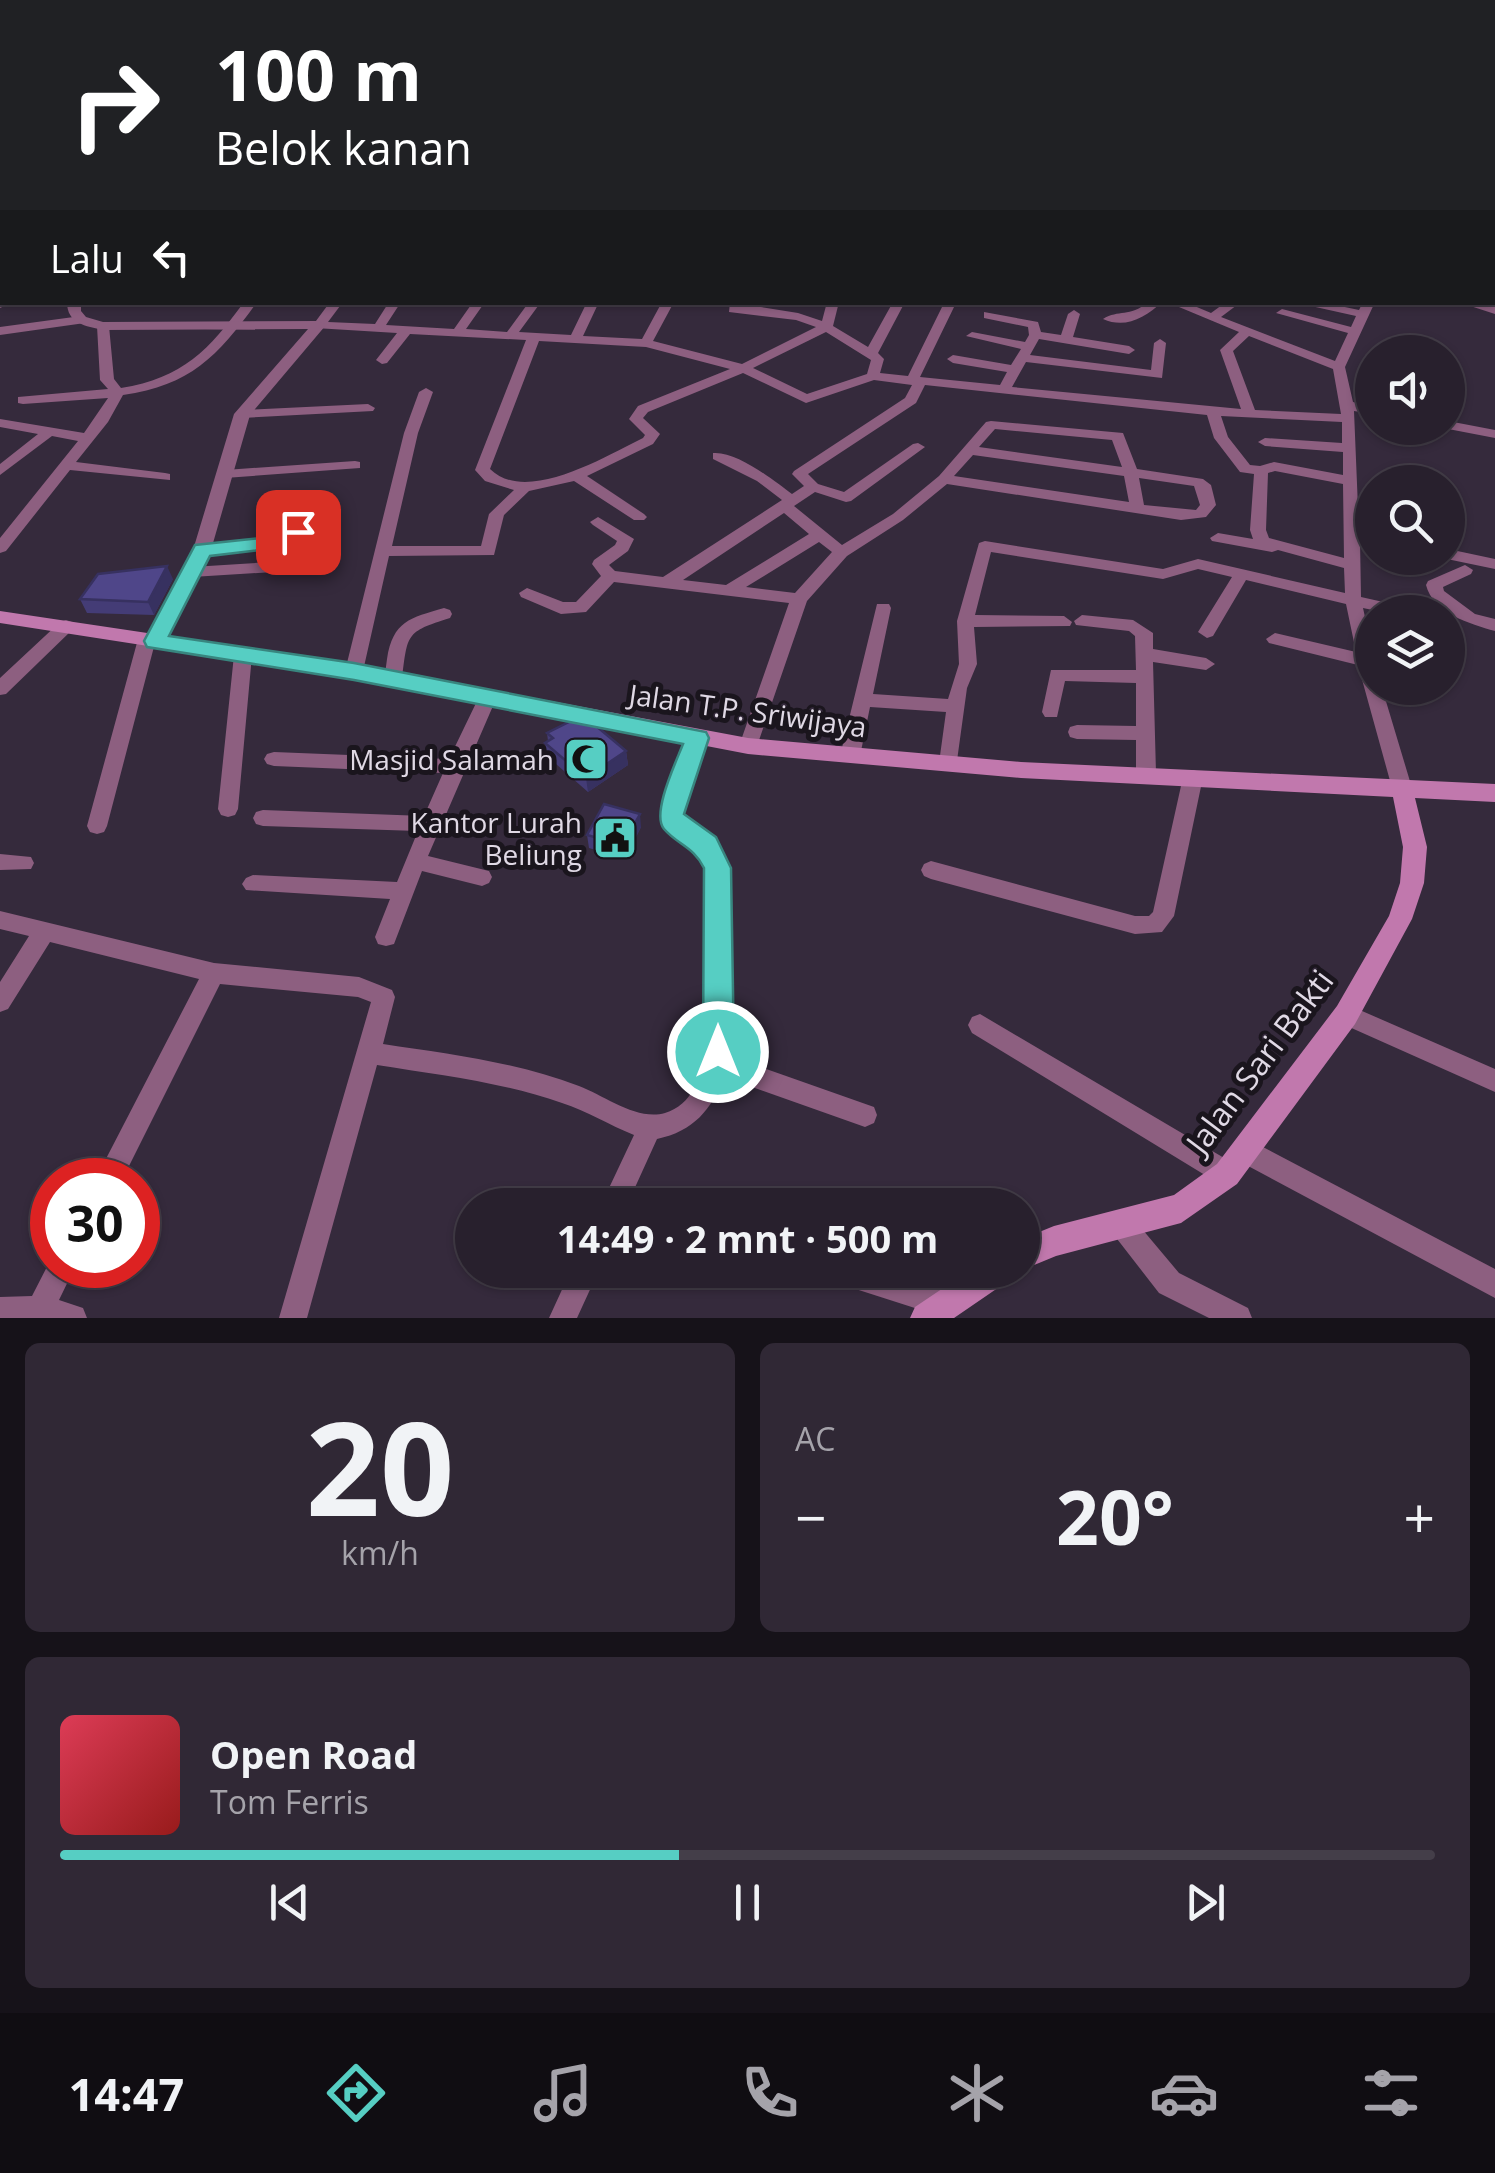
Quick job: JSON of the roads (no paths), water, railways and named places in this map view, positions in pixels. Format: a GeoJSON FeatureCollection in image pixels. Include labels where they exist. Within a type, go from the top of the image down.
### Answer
{"type":"FeatureCollection","features":[{"type":"Feature","properties":{"kind":"main road","name":"Jalan T.P. Sriwijaya"},"geometry":{"type":"LineString","coordinates":[[0,617],[354,672],[748,746],[950,763],[1495,793]]}},
{"type":"Feature","properties":{"kind":"main road","name":"Jalan Sari Bakti"},"geometry":{"type":"LineString","coordinates":[[1040,1247],[1181,1208],[1228,1174],[1346,1016],[1400,919],[1412,883],[1415,847],[1402,788]]}},
{"type":"Feature","properties":{"kind":"main road"},"geometry":{"type":"LineString","coordinates":[[936,1311],[970,1288]]}},
{"type":"Feature","properties":{"kind":"street"},"geometry":{"type":"LineString","coordinates":[[74,305],[81,320]]}},
{"type":"Feature","properties":{"kind":"street"},"geometry":{"type":"LineString","coordinates":[[23,400],[118,392],[193,368],[249,305]]}},
{"type":"Feature","properties":{"kind":"street"},"geometry":{"type":"LineString","coordinates":[[97,826],[151,640],[202,550],[242,414],[335,305]]}},
{"type":"Feature","properties":{"kind":"street"},"geometry":{"type":"LineString","coordinates":[[379,327],[393,305]]}},
{"type":"Feature","properties":{"kind":"street"},"geometry":{"type":"LineString","coordinates":[[458,332],[477,305]]}},
{"type":"Feature","properties":{"kind":"street"},"geometry":{"type":"LineString","coordinates":[[510,336],[533,305]]}},
{"type":"Feature","properties":{"kind":"street"},"geometry":{"type":"LineString","coordinates":[[575,339],[592,305]]}},
{"type":"Feature","properties":{"kind":"street"},"geometry":{"type":"LineString","coordinates":[[646,343],[666,305]]}},
{"type":"Feature","properties":{"kind":"street"},"geometry":{"type":"LineString","coordinates":[[735,305],[733,309],[798,317],[827,326],[878,358],[873,376]]}},
{"type":"Feature","properties":{"kind":"street"},"geometry":{"type":"LineString","coordinates":[[534,337],[482,470],[490,478],[524,488],[576,476],[648,441],[653,434],[636,419],[643,408],[742,368],[827,326],[833,305]]}},
{"type":"Feature","properties":{"kind":"street"},"geometry":{"type":"LineString","coordinates":[[871,354],[897,305]]}},
{"type":"Feature","properties":{"kind":"street"},"geometry":{"type":"LineString","coordinates":[[918,447],[846,498],[834,498],[813,488],[799,474],[912,400],[916,381],[949,305]]}},
{"type":"Feature","properties":{"kind":"street"},"geometry":{"type":"LineString","coordinates":[[1108,319],[1138,318],[1153,305]]}},
{"type":"Feature","properties":{"kind":"street"},"geometry":{"type":"LineString","coordinates":[[1180,305],[1339,366]]}},
{"type":"Feature","properties":{"kind":"street"},"geometry":{"type":"LineString","coordinates":[[1211,318],[1230,305]]}},
{"type":"Feature","properties":{"kind":"street"},"geometry":{"type":"LineString","coordinates":[[1333,305],[1366,308],[1339,366],[1348,412],[1355,606]]}},
{"type":"Feature","properties":{"kind":"street"},"geometry":{"type":"LineString","coordinates":[[1282,313],[1354,331]]}},
{"type":"Feature","properties":{"kind":"street"},"geometry":{"type":"LineString","coordinates":[[1066,340],[1074,314]]}},
{"type":"Feature","properties":{"kind":"street"},"geometry":{"type":"LineString","coordinates":[[988,315],[1029,323],[1026,352],[1003,391]]}},
{"type":"Feature","properties":{"kind":"street"},"geometry":{"type":"LineString","coordinates":[[0,331],[81,320],[103,326],[379,327],[646,343],[742,368],[806,399],[873,376],[1214,412],[1355,411]]}},
{"type":"Feature","properties":{"kind":"street"},"geometry":{"type":"LineString","coordinates":[[103,326],[107,380],[118,392]]}},
{"type":"Feature","properties":{"kind":"street"},"geometry":{"type":"LineString","coordinates":[[382,360],[408,329]]}},
{"type":"Feature","properties":{"kind":"street"},"geometry":{"type":"LineString","coordinates":[[1247,331],[1226,350],[1249,414]]}},
{"type":"Feature","properties":{"kind":"street"},"geometry":{"type":"LineString","coordinates":[[972,336],[1026,352],[1157,376],[1160,343]]}},
{"type":"Feature","properties":{"kind":"street"},"geometry":{"type":"LineString","coordinates":[[953,359],[1026,352],[1066,340],[1129,350]]}},
{"type":"Feature","properties":{"kind":"street"},"geometry":{"type":"LineString","coordinates":[[0,548],[87,438],[118,392]]}},
{"type":"Feature","properties":{"kind":"street"},"geometry":{"type":"LineString","coordinates":[[354,672],[411,433],[426,392]]}},
{"type":"Feature","properties":{"kind":"street"},"geometry":{"type":"LineString","coordinates":[[242,414],[368,408]]}},
{"type":"Feature","properties":{"kind":"street"},"geometry":{"type":"LineString","coordinates":[[1214,412],[1221,438],[1238,466],[1261,471],[1274,466],[1351,481]]}},
{"type":"Feature","properties":{"kind":"street"},"geometry":{"type":"LineString","coordinates":[[0,423],[87,438]]}},
{"type":"Feature","properties":{"kind":"street"},"geometry":{"type":"LineString","coordinates":[[748,746],[799,599],[841,552],[898,517],[944,479],[990,425],[1122,438],[1137,508]]}},
{"type":"Feature","properties":{"kind":"street"},"geometry":{"type":"LineString","coordinates":[[1465,428],[1495,434]]}},
{"type":"Feature","properties":{"kind":"street"},"geometry":{"type":"LineString","coordinates":[[0,471],[48,433]]}},
{"type":"Feature","properties":{"kind":"street"},"geometry":{"type":"LineString","coordinates":[[1264,442],[1350,448]]}},
{"type":"Feature","properties":{"kind":"street"},"geometry":{"type":"LineString","coordinates":[[944,479],[1191,516],[1200,514],[1208,505],[1204,486],[1198,482],[970,450]]}},
{"type":"Feature","properties":{"kind":"street"},"geometry":{"type":"LineString","coordinates":[[718,456],[762,478],[818,535],[841,552]]}},
{"type":"Feature","properties":{"kind":"street"},"geometry":{"type":"LineString","coordinates":[[64,465],[165,477]]}},
{"type":"Feature","properties":{"kind":"street"},"geometry":{"type":"LineString","coordinates":[[225,474],[355,465]]}},
{"type":"Feature","properties":{"kind":"street"},"geometry":{"type":"LineString","coordinates":[[1261,471],[1259,536],[1278,548]]}},
{"type":"Feature","properties":{"kind":"street"},"geometry":{"type":"LineString","coordinates":[[576,476],[639,517]]}},
{"type":"Feature","properties":{"kind":"street"},"geometry":{"type":"LineString","coordinates":[[383,551],[488,552],[497,514],[524,488]]}},
{"type":"Feature","properties":{"kind":"street"},"geometry":{"type":"LineString","coordinates":[[666,582],[813,488]]}},
{"type":"Feature","properties":{"kind":"street"},"geometry":{"type":"LineString","coordinates":[[598,522],[626,539],[622,548],[600,564],[610,576],[799,599]]}},
{"type":"Feature","properties":{"kind":"street"},"geometry":{"type":"LineString","coordinates":[[202,550],[287,542],[298,532]]}},
{"type":"Feature","properties":{"kind":"street"},"geometry":{"type":"LineString","coordinates":[[1351,534],[1355,535]]}},
{"type":"Feature","properties":{"kind":"street"},"geometry":{"type":"LineString","coordinates":[[730,590],[818,535]]}},
{"type":"Feature","properties":{"kind":"street"},"geometry":{"type":"LineString","coordinates":[[1218,538],[1352,565]]}},
{"type":"Feature","properties":{"kind":"street"},"geometry":{"type":"LineString","coordinates":[[950,763],[956,706],[968,664],[966,621],[985,546],[1163,574],[1198,564],[1353,599]]}},
{"type":"Feature","properties":{"kind":"street"},"geometry":{"type":"LineString","coordinates":[[192,572],[274,567],[295,554]]}},
{"type":"Feature","properties":{"kind":"street"},"geometry":{"type":"LineString","coordinates":[[1465,558],[1495,564]]}},
{"type":"Feature","properties":{"kind":"street"},"geometry":{"type":"LineString","coordinates":[[1207,632],[1242,574]]}},
{"type":"Feature","properties":{"kind":"street"},"geometry":{"type":"LineString","coordinates":[[1455,575],[1434,585],[1436,593],[1469,618],[1495,624]]}},
{"type":"Feature","properties":{"kind":"street"},"geometry":{"type":"LineString","coordinates":[[527,594],[561,608],[580,608],[610,576]]}},
{"type":"Feature","properties":{"kind":"street"},"geometry":{"type":"LineString","coordinates":[[850,756],[883,608]]}},
{"type":"Feature","properties":{"kind":"street"},"geometry":{"type":"LineString","coordinates":[[393,680],[402,631],[410,623],[444,614]]}},
{"type":"Feature","properties":{"kind":"street"},"geometry":{"type":"LineString","coordinates":[[966,621],[1073,622],[1141,629],[1146,773]]}},
{"type":"Feature","properties":{"kind":"street"},"geometry":{"type":"LineString","coordinates":[[0,689],[66,626]]}},
{"type":"Feature","properties":{"kind":"street"},"geometry":{"type":"LineString","coordinates":[[1275,639],[1355,648]]}},
{"type":"Feature","properties":{"kind":"street"},"geometry":{"type":"LineString","coordinates":[[228,809],[243,654]]}},
{"type":"Feature","properties":{"kind":"street"},"geometry":{"type":"LineString","coordinates":[[1144,654],[1206,664]]}},
{"type":"Feature","properties":{"kind":"street"},"geometry":{"type":"LineString","coordinates":[[1052,712],[1057,674],[1144,677]]}},
{"type":"Feature","properties":{"kind":"street"},"geometry":{"type":"LineString","coordinates":[[386,937],[434,824],[452,766],[487,698]]}},
{"type":"Feature","properties":{"kind":"street"},"geometry":{"type":"LineString","coordinates":[[862,700],[956,706]]}},
{"type":"Feature","properties":{"kind":"street"},"geometry":{"type":"LineString","coordinates":[[1377,705],[1402,788]]}},
{"type":"Feature","properties":{"kind":"street"},"geometry":{"type":"LineString","coordinates":[[1077,732],[1145,733]]}},
{"type":"Feature","properties":{"kind":"street"},"geometry":{"type":"LineString","coordinates":[[371,1053],[529,1080],[650,1128],[682,1118],[697,1108],[717,1063],[718,868],[707,845],[673,822],[671,814],[697,738]]}},
{"type":"Feature","properties":{"kind":"street"},"geometry":{"type":"LineString","coordinates":[[274,759],[452,766]]}},
{"type":"Feature","properties":{"kind":"street"},"geometry":{"type":"LineString","coordinates":[[931,870],[1135,924],[1154,925],[1163,916],[1193,777]]}},
{"type":"Feature","properties":{"kind":"street"},"geometry":{"type":"LineString","coordinates":[[263,818],[434,824]]}},
{"type":"Feature","properties":{"kind":"street"},"geometry":{"type":"LineString","coordinates":[[0,862],[24,863]]}},
{"type":"Feature","properties":{"kind":"street"},"geometry":{"type":"LineString","coordinates":[[418,862],[482,876]]}},
{"type":"Feature","properties":{"kind":"street"},"geometry":{"type":"LineString","coordinates":[[253,884],[404,891]]}},
{"type":"Feature","properties":{"kind":"street"},"geometry":{"type":"LineString","coordinates":[[0,920],[214,972],[376,991],[384,997],[293,1318]]}},
{"type":"Feature","properties":{"kind":"street"},"geometry":{"type":"LineString","coordinates":[[0,1002],[45,930]]}},
{"type":"Feature","properties":{"kind":"street"},"geometry":{"type":"LineString","coordinates":[[119,1158],[214,972]]}},
{"type":"Feature","properties":{"kind":"street"},"geometry":{"type":"LineString","coordinates":[[1346,1016],[1495,1081]]}},
{"type":"Feature","properties":{"kind":"street"},"geometry":{"type":"LineString","coordinates":[[980,1024],[1228,1174]]}},
{"type":"Feature","properties":{"kind":"street"},"geometry":{"type":"LineString","coordinates":[[717,1063],[865,1115]]}},
{"type":"Feature","properties":{"kind":"street"},"geometry":{"type":"LineString","coordinates":[[627,1188],[650,1128]]}},
{"type":"Feature","properties":{"kind":"street"},"geometry":{"type":"LineString","coordinates":[[1244,1150],[1495,1284]]}},
{"type":"Feature","properties":{"kind":"street"},"geometry":{"type":"LineString","coordinates":[[1123,1226],[1170,1282],[1238,1318]]}},
{"type":"Feature","properties":{"kind":"street"},"geometry":{"type":"LineString","coordinates":[[40,1309],[51,1288]]}},
{"type":"Feature","properties":{"kind":"street"},"geometry":{"type":"LineString","coordinates":[[564,1318],[577,1288]]}},
{"type":"Feature","properties":{"kind":"street"},"geometry":{"type":"LineString","coordinates":[[882,1288],[936,1311]]}},
{"type":"Feature","properties":{"kind":"street"},"geometry":{"type":"LineString","coordinates":[[0,1311],[40,1309],[73,1318]]}},
{"type":"Feature","properties":{"kind":"place","name":"Masjid Salamah"},"geometry":{"type":"Point","coordinates":[586,759]}},
{"type":"Feature","properties":{"kind":"place","name":"Kantor Lurah Beliung"},"geometry":{"type":"Point","coordinates":[615,838]}}]}
